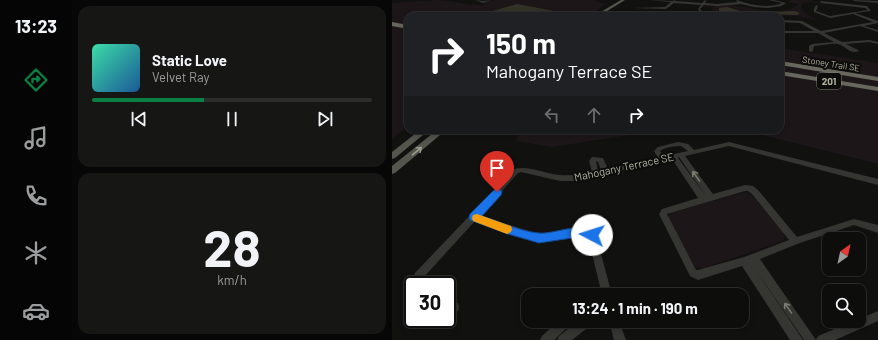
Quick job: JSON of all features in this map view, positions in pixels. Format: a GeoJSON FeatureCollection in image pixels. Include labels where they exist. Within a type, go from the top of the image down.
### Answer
{"type":"FeatureCollection","features":[{"type":"Feature","properties":{"kind":"highway"},"geometry":{"type":"LineString","coordinates":[[392,23],[404,25]]}},
{"type":"Feature","properties":{"kind":"highway"},"geometry":{"type":"LineString","coordinates":[[784,64],[878,80]]}},
{"type":"Feature","properties":{"kind":"highway","name":"Stoney Trail SE"},"geometry":{"type":"LineString","coordinates":[[784,67],[878,80]]}},
{"type":"Feature","properties":{"kind":"highway","name":"Stoney Trail SE"},"geometry":{"type":"LineString","coordinates":[[784,75],[878,91]]}},
{"type":"Feature","properties":{"kind":"highway"},"geometry":{"type":"LineString","coordinates":[[784,78],[878,91]]}},
{"type":"Feature","properties":{"kind":"main road"},"geometry":{"type":"LineString","coordinates":[[596,12],[616,0]]}},
{"type":"Feature","properties":{"kind":"main road"},"geometry":{"type":"LineString","coordinates":[[603,12],[623,0]]}},
{"type":"Feature","properties":{"kind":"main road"},"geometry":{"type":"LineString","coordinates":[[392,156],[420,134]]}},
{"type":"Feature","properties":{"kind":"main road"},"geometry":{"type":"LineString","coordinates":[[392,171],[437,134]]}},
{"type":"Feature","properties":{"kind":"street"},"geometry":{"type":"LineString","coordinates":[[476,0],[483,2],[490,0]]}},
{"type":"Feature","properties":{"kind":"street"},"geometry":{"type":"LineString","coordinates":[[649,0],[702,2],[725,5],[740,3],[770,7],[785,4],[770,0]]}},
{"type":"Feature","properties":{"kind":"street"},"geometry":{"type":"LineString","coordinates":[[658,0],[674,1]]}},
{"type":"Feature","properties":{"kind":"street"},"geometry":{"type":"LineString","coordinates":[[735,0],[740,3]]}},
{"type":"Feature","properties":{"kind":"street"},"geometry":{"type":"LineString","coordinates":[[854,0],[878,2]]}},
{"type":"Feature","properties":{"kind":"street"},"geometry":{"type":"LineString","coordinates":[[633,8],[666,8],[674,1]]}},
{"type":"Feature","properties":{"kind":"street"},"geometry":{"type":"LineString","coordinates":[[700,12],[699,9],[702,2]]}},
{"type":"Feature","properties":{"kind":"street"},"geometry":{"type":"LineString","coordinates":[[817,6],[815,7],[815,11],[830,17],[870,10],[866,7],[821,2]]}},
{"type":"Feature","properties":{"kind":"street"},"geometry":{"type":"LineString","coordinates":[[847,13],[876,22]]}},
{"type":"Feature","properties":{"kind":"street"},"geometry":{"type":"LineString","coordinates":[[784,21],[801,22],[843,44]]}},
{"type":"Feature","properties":{"kind":"street"},"geometry":{"type":"LineString","coordinates":[[784,32],[820,31],[876,22]]}},
{"type":"Feature","properties":{"kind":"street"},"geometry":{"type":"LineString","coordinates":[[860,25],[878,31]]}},
{"type":"Feature","properties":{"kind":"street"},"geometry":{"type":"LineString","coordinates":[[811,51],[811,46],[869,41],[878,43]]}},
{"type":"Feature","properties":{"kind":"street"},"geometry":{"type":"LineString","coordinates":[[662,160],[657,151],[660,148],[683,144],[688,145],[693,152]]}},
{"type":"Feature","properties":{"kind":"street","name":"Mahogany Terrace SE"},"geometry":{"type":"LineString","coordinates":[[474,217],[516,171],[521,170],[560,178],[577,178],[606,173],[729,144],[804,166],[878,182]]}},
{"type":"Feature","properties":{"kind":"street"},"geometry":{"type":"LineString","coordinates":[[678,156],[707,198]]}},
{"type":"Feature","properties":{"kind":"street"},"geometry":{"type":"LineString","coordinates":[[596,174],[592,161],[594,159],[601,160],[606,173]]}},
{"type":"Feature","properties":{"kind":"street"},"geometry":{"type":"LineString","coordinates":[[795,241],[755,192],[750,188],[707,198],[665,211],[663,214],[693,273],[698,275],[854,222],[878,229]]}},
{"type":"Feature","properties":{"kind":"street"},"geometry":{"type":"LineString","coordinates":[[418,276],[474,217],[539,238],[586,231],[592,235],[605,288]]}},
{"type":"Feature","properties":{"kind":"street"},"geometry":{"type":"LineString","coordinates":[[748,259],[797,340]]}},
{"type":"Feature","properties":{"kind":"street"},"geometry":{"type":"LineString","coordinates":[[748,259],[811,340]]}},
{"type":"Feature","properties":{"kind":"street"},"geometry":{"type":"LineString","coordinates":[[822,340],[878,316]]}},
{"type":"Feature","properties":{"kind":"street"},"geometry":{"type":"LineString","coordinates":[[546,340],[559,328]]}},
{"type":"Feature","properties":{"kind":"street"},"geometry":{"type":"LineString","coordinates":[[563,340],[578,328]]}},
{"type":"Feature","properties":{"kind":"street"},"geometry":{"type":"LineString","coordinates":[[616,328],[620,340]]}},
{"type":"Feature","properties":{"kind":"shaded area"},"geometry":{"type":"Polygon","coordinates":[[[436,0],[483,5],[486,2],[493,0],[594,0],[606,4],[594,12],[404,12],[404,129],[392,139],[392,3],[436,0]]]}},
{"type":"Feature","properties":{"kind":"shaded area"},"geometry":{"type":"Polygon","coordinates":[[[791,0],[809,0],[844,11],[811,2],[803,3],[801,7],[803,11],[812,17],[838,28],[809,18],[784,16],[784,12],[715,12],[712,10],[714,6],[704,5],[729,5],[776,11],[793,8],[799,4],[788,2],[791,0]]]}},
{"type":"Feature","properties":{"kind":"shaded area"},"geometry":{"type":"Polygon","coordinates":[[[517,4],[554,11],[551,12],[490,12],[517,4]]]}},
{"type":"Feature","properties":{"kind":"shaded area"},"geometry":{"type":"Polygon","coordinates":[[[727,7],[740,11],[763,12],[720,12],[719,8],[727,7]]]}},
{"type":"Feature","properties":{"kind":"shaded area"},"geometry":{"type":"Polygon","coordinates":[[[633,11],[635,12],[612,12],[633,11]]]}},
{"type":"Feature","properties":{"kind":"shaded area"},"geometry":{"type":"Polygon","coordinates":[[[795,11],[800,13],[797,15],[784,15],[784,12],[763,12],[795,11]]]}},
{"type":"Feature","properties":{"kind":"shaded area"},"geometry":{"type":"Polygon","coordinates":[[[784,49],[878,63],[878,164],[758,134],[784,134],[784,49]]]}},
{"type":"Feature","properties":{"kind":"shaded area"},"geometry":{"type":"Polygon","coordinates":[[[519,134],[636,134],[552,147],[516,141],[519,134]]]}},
{"type":"Feature","properties":{"kind":"shaded area"},"geometry":{"type":"Polygon","coordinates":[[[745,192],[752,195],[783,232],[785,238],[783,241],[704,268],[697,268],[694,266],[668,218],[670,213],[745,192]]]}},
{"type":"Feature","properties":{"kind":"slow traffic"},"geometry":{"type":"LineString","coordinates":[[477,218],[507,229]]}},
{"type":"Feature","properties":{"kind":"route"},"geometry":{"type":"LineString","coordinates":[[497,192],[474,217],[539,238],[586,231],[592,235]]}}]}
